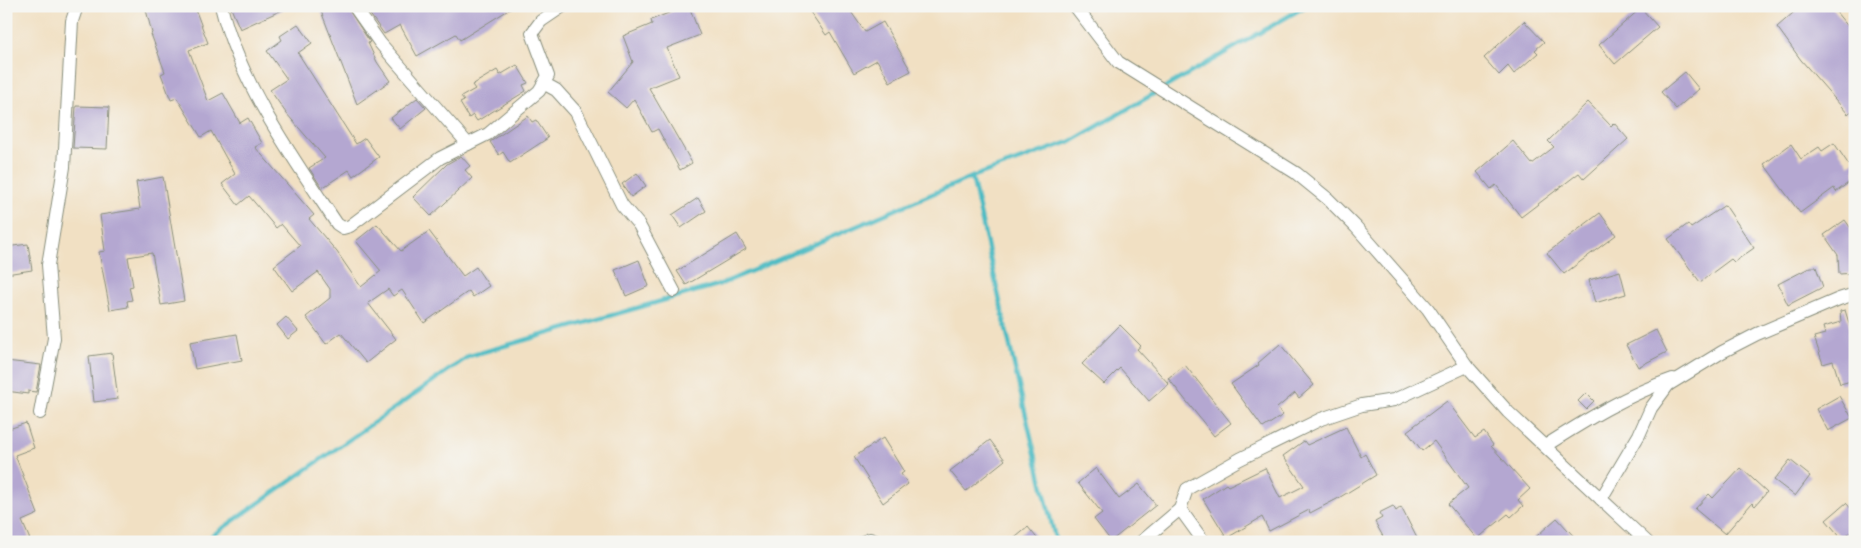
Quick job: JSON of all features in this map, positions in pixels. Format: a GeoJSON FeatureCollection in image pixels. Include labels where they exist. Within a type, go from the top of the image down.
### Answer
{"type":"FeatureCollection","features":[{"type":"Feature","properties":{"kind":"street"},"geometry":{"type":"LineString","coordinates":[[40,413],[54,338],[48,265],[64,167],[72,21],[77,6]]}},
{"type":"Feature","properties":{"kind":"street"},"geometry":{"type":"LineString","coordinates":[[221,6],[237,54],[279,135],[337,224],[343,228],[350,226],[380,206],[403,185],[440,158],[488,134],[545,84],[548,76],[532,33],[541,21],[563,6]]}},
{"type":"Feature","properties":{"kind":"street"},"geometry":{"type":"LineString","coordinates":[[354,6],[380,44],[468,144]]}},
{"type":"Feature","properties":{"kind":"street"},"geometry":{"type":"LineString","coordinates":[[1075,6],[1118,62],[1296,173],[1328,199],[1356,227],[1428,309],[1468,366],[1508,412],[1647,542]]}},
{"type":"Feature","properties":{"kind":"street"},"geometry":{"type":"LineString","coordinates":[[545,84],[556,90],[576,112],[622,204],[640,225],[674,291]]}},
{"type":"Feature","properties":{"kind":"street"},"geometry":{"type":"LineString","coordinates":[[1600,498],[1639,435],[1651,408],[1668,385],[1757,334],[1839,298],[1855,294]]}},
{"type":"Feature","properties":{"kind":"street"},"geometry":{"type":"LineString","coordinates":[[1141,542],[1180,509],[1187,489],[1321,419],[1362,405],[1394,400],[1468,366]]}},
{"type":"Feature","properties":{"kind":"street"},"geometry":{"type":"LineString","coordinates":[[1545,446],[1601,411],[1645,389],[1679,377]]}},
{"type":"Feature","properties":{"kind":"street"},"geometry":{"type":"LineString","coordinates":[[1180,509],[1204,542]]}},
{"type":"Feature","properties":{"kind":"street"},"geometry":{"type":"LineString","coordinates":[[863,542],[870,539],[878,542]]}},
{"type":"Feature","properties":{"kind":"building"},"geometry":{"type":"Polygon","coordinates":[[[145,6],[194,6],[208,43],[189,50],[208,101],[223,93],[240,123],[248,118],[262,143],[255,147],[314,215],[309,219],[337,252],[361,287],[381,271],[356,241],[377,224],[401,251],[429,231],[463,276],[476,267],[489,286],[473,297],[469,291],[424,323],[402,290],[393,296],[388,289],[368,303],[396,339],[366,363],[341,333],[326,344],[306,317],[330,298],[330,289],[318,272],[292,291],[274,266],[300,246],[281,224],[276,228],[249,196],[238,205],[222,184],[235,174],[211,131],[201,137],[177,98],[171,100],[161,74],[165,72],[151,34],[145,6]]]}},
{"type":"Feature","properties":{"kind":"building"},"geometry":{"type":"Polygon","coordinates":[[[230,6],[291,6],[240,29],[230,6]]]}},
{"type":"Feature","properties":{"kind":"building"},"geometry":{"type":"Polygon","coordinates":[[[319,6],[346,6],[370,42],[368,43],[377,62],[390,81],[357,104],[319,6]]]}},
{"type":"Feature","properties":{"kind":"building"},"geometry":{"type":"Polygon","coordinates":[[[364,6],[515,6],[460,40],[456,34],[417,56],[400,25],[384,34],[364,6]]]}},
{"type":"Feature","properties":{"kind":"building"},"geometry":{"type":"Polygon","coordinates":[[[689,6],[700,35],[667,48],[679,76],[649,88],[692,163],[680,170],[658,129],[652,132],[634,99],[626,108],[608,92],[633,62],[623,36],[652,24],[651,20],[689,6]]]}},
{"type":"Feature","properties":{"kind":"building"},"geometry":{"type":"Polygon","coordinates":[[[806,6],[847,6],[865,32],[883,22],[911,71],[890,82],[877,60],[854,73],[830,32],[826,35],[806,6]]]}},
{"type":"Feature","properties":{"kind":"building"},"geometry":{"type":"Polygon","coordinates":[[[1801,6],[1831,6],[1855,35],[1855,108],[1848,114],[1801,60],[1777,27],[1801,6]]]}},
{"type":"Feature","properties":{"kind":"building"},"geometry":{"type":"Polygon","coordinates":[[[1641,8],[1658,27],[1615,64],[1599,45],[1641,8]]]}},
{"type":"Feature","properties":{"kind":"building"},"geometry":{"type":"Polygon","coordinates":[[[1524,21],[1544,42],[1535,50],[1538,53],[1514,74],[1508,66],[1499,75],[1484,58],[1524,21]]]}},
{"type":"Feature","properties":{"kind":"building"},"geometry":{"type":"Polygon","coordinates":[[[298,24],[312,43],[298,53],[356,144],[365,138],[379,157],[353,176],[349,170],[322,188],[309,168],[325,158],[286,113],[270,90],[287,79],[267,51],[282,40],[280,36],[298,24]]]}},
{"type":"Feature","properties":{"kind":"building"},"geometry":{"type":"Polygon","coordinates":[[[517,65],[528,83],[523,85],[526,91],[477,121],[473,115],[469,118],[460,103],[464,101],[461,97],[475,89],[472,85],[497,70],[500,75],[517,65]]]}},
{"type":"Feature","properties":{"kind":"building"},"geometry":{"type":"Polygon","coordinates":[[[1685,72],[1699,89],[1676,109],[1661,92],[1685,72]]]}},
{"type":"Feature","properties":{"kind":"building"},"geometry":{"type":"Polygon","coordinates":[[[417,98],[426,108],[400,129],[391,118],[417,98]]]}},
{"type":"Feature","properties":{"kind":"building"},"geometry":{"type":"Polygon","coordinates":[[[1588,102],[1611,126],[1614,123],[1628,139],[1584,179],[1579,173],[1521,217],[1496,185],[1491,189],[1477,172],[1513,141],[1532,164],[1554,147],[1548,141],[1588,102]]]}},
{"type":"Feature","properties":{"kind":"building"},"geometry":{"type":"Polygon","coordinates":[[[76,106],[109,107],[107,149],[73,148],[76,106]]]}},
{"type":"Feature","properties":{"kind":"building"},"geometry":{"type":"Polygon","coordinates":[[[528,116],[532,122],[536,120],[548,138],[510,163],[503,152],[499,155],[490,142],[528,116]]]}},
{"type":"Feature","properties":{"kind":"building"},"geometry":{"type":"Polygon","coordinates":[[[1834,143],[1849,165],[1855,160],[1855,178],[1836,192],[1834,188],[1800,213],[1764,164],[1791,144],[1801,159],[1819,147],[1822,151],[1834,143]]]}},
{"type":"Feature","properties":{"kind":"building"},"geometry":{"type":"Polygon","coordinates":[[[461,156],[470,166],[465,170],[472,178],[431,216],[413,197],[447,164],[461,156]]]}},
{"type":"Feature","properties":{"kind":"building"},"geometry":{"type":"Polygon","coordinates":[[[637,173],[646,186],[631,197],[622,184],[637,173]]]}},
{"type":"Feature","properties":{"kind":"building"},"geometry":{"type":"Polygon","coordinates":[[[163,177],[184,301],[161,305],[152,253],[128,257],[133,286],[129,287],[132,300],[127,301],[128,307],[110,310],[99,252],[105,251],[100,215],[140,209],[136,182],[163,177]]]}},
{"type":"Feature","properties":{"kind":"building"},"geometry":{"type":"Polygon","coordinates":[[[698,198],[706,211],[681,228],[672,215],[698,198]]]}},
{"type":"Feature","properties":{"kind":"building"},"geometry":{"type":"Polygon","coordinates":[[[1725,205],[1754,248],[1734,262],[1731,259],[1700,282],[1668,239],[1688,224],[1691,228],[1725,205]]]}},
{"type":"Feature","properties":{"kind":"building"},"geometry":{"type":"Polygon","coordinates":[[[1600,213],[1616,235],[1564,274],[1547,253],[1600,213]]]}},
{"type":"Feature","properties":{"kind":"building"},"geometry":{"type":"Polygon","coordinates":[[[1845,220],[1855,234],[1855,273],[1839,274],[1838,255],[1824,235],[1845,220]]]}},
{"type":"Feature","properties":{"kind":"building"},"geometry":{"type":"Polygon","coordinates":[[[737,234],[746,249],[686,285],[677,271],[737,234]]]}},
{"type":"Feature","properties":{"kind":"building"},"geometry":{"type":"Polygon","coordinates":[[[28,244],[32,270],[6,274],[6,247],[28,244]]]}},
{"type":"Feature","properties":{"kind":"building"},"geometry":{"type":"Polygon","coordinates":[[[639,260],[649,286],[626,296],[615,270],[639,260]]]}},
{"type":"Feature","properties":{"kind":"building"},"geometry":{"type":"Polygon","coordinates":[[[1811,267],[1816,267],[1823,287],[1788,305],[1778,284],[1811,267]]]}},
{"type":"Feature","properties":{"kind":"building"},"geometry":{"type":"Polygon","coordinates":[[[1620,271],[1626,294],[1595,303],[1589,280],[1620,271]]]}},
{"type":"Feature","properties":{"kind":"building"},"geometry":{"type":"Polygon","coordinates":[[[1845,310],[1855,343],[1855,380],[1840,384],[1833,361],[1823,364],[1814,337],[1825,334],[1823,327],[1841,322],[1840,311],[1845,310]]]}},
{"type":"Feature","properties":{"kind":"building"},"geometry":{"type":"Polygon","coordinates":[[[286,317],[298,331],[288,339],[277,325],[286,317]]]}},
{"type":"Feature","properties":{"kind":"building"},"geometry":{"type":"Polygon","coordinates":[[[1120,325],[1141,346],[1137,349],[1169,384],[1149,401],[1120,368],[1104,384],[1082,364],[1120,325]]]}},
{"type":"Feature","properties":{"kind":"building"},"geometry":{"type":"Polygon","coordinates":[[[1656,330],[1667,352],[1638,367],[1626,345],[1656,330]]]}},
{"type":"Feature","properties":{"kind":"building"},"geometry":{"type":"Polygon","coordinates":[[[237,334],[242,360],[195,369],[190,342],[237,334]]]}},
{"type":"Feature","properties":{"kind":"building"},"geometry":{"type":"Polygon","coordinates":[[[1280,344],[1314,385],[1299,398],[1295,393],[1277,408],[1283,415],[1263,428],[1231,384],[1259,365],[1258,363],[1280,344]]]}},
{"type":"Feature","properties":{"kind":"building"},"geometry":{"type":"Polygon","coordinates":[[[112,353],[118,399],[94,402],[89,356],[112,353]]]}},
{"type":"Feature","properties":{"kind":"building"},"geometry":{"type":"Polygon","coordinates":[[[6,361],[41,365],[36,392],[28,391],[28,394],[6,391],[6,361]]]}},
{"type":"Feature","properties":{"kind":"building"},"geometry":{"type":"Polygon","coordinates":[[[1185,365],[1231,423],[1214,436],[1168,378],[1185,365]]]}},
{"type":"Feature","properties":{"kind":"building"},"geometry":{"type":"Polygon","coordinates":[[[1586,393],[1594,401],[1586,409],[1578,401],[1586,393]]]}},
{"type":"Feature","properties":{"kind":"building"},"geometry":{"type":"Polygon","coordinates":[[[1839,396],[1852,418],[1828,431],[1816,409],[1839,396]]]}},
{"type":"Feature","properties":{"kind":"building"},"geometry":{"type":"Polygon","coordinates":[[[1447,401],[1475,438],[1484,432],[1493,445],[1491,446],[1530,489],[1518,500],[1523,506],[1511,517],[1508,514],[1477,539],[1448,504],[1468,488],[1434,441],[1422,451],[1407,431],[1447,401]]]}},
{"type":"Feature","properties":{"kind":"building"},"geometry":{"type":"Polygon","coordinates":[[[26,423],[34,448],[15,455],[38,514],[22,521],[31,542],[6,542],[6,430],[26,423]]]}},
{"type":"Feature","properties":{"kind":"building"},"geometry":{"type":"Polygon","coordinates":[[[1346,427],[1361,457],[1365,454],[1376,475],[1337,499],[1310,513],[1309,510],[1269,531],[1262,517],[1227,538],[1203,499],[1226,484],[1228,486],[1265,468],[1280,498],[1304,486],[1283,456],[1304,441],[1307,445],[1346,427]]]}},
{"type":"Feature","properties":{"kind":"building"},"geometry":{"type":"Polygon","coordinates":[[[883,438],[904,472],[901,474],[908,484],[883,503],[854,457],[883,438]]]}},
{"type":"Feature","properties":{"kind":"building"},"geometry":{"type":"Polygon","coordinates":[[[990,440],[1005,460],[966,491],[950,471],[990,440]]]}},
{"type":"Feature","properties":{"kind":"building"},"geometry":{"type":"Polygon","coordinates":[[[1790,460],[1810,476],[1795,496],[1774,480],[1790,460]]]}},
{"type":"Feature","properties":{"kind":"building"},"geometry":{"type":"Polygon","coordinates":[[[1096,468],[1119,499],[1139,484],[1156,505],[1111,541],[1094,519],[1102,513],[1078,483],[1096,468]]]}},
{"type":"Feature","properties":{"kind":"building"},"geometry":{"type":"Polygon","coordinates":[[[1741,468],[1767,492],[1755,506],[1752,503],[1725,534],[1695,509],[1709,494],[1713,498],[1741,468]]]}},
{"type":"Feature","properties":{"kind":"building"},"geometry":{"type":"Polygon","coordinates":[[[1846,503],[1855,513],[1855,528],[1842,539],[1826,520],[1846,503]]]}},
{"type":"Feature","properties":{"kind":"building"},"geometry":{"type":"Polygon","coordinates":[[[1393,506],[1396,511],[1401,507],[1419,542],[1386,542],[1375,522],[1382,518],[1379,513],[1393,506]]]}},
{"type":"Feature","properties":{"kind":"building"},"geometry":{"type":"Polygon","coordinates":[[[1557,518],[1579,542],[1530,542],[1557,518]]]}},
{"type":"Feature","properties":{"kind":"building"},"geometry":{"type":"Polygon","coordinates":[[[1028,527],[1040,542],[1010,542],[1028,527]]]}},
{"type":"Feature","properties":{"kind":"waterway"},"geometry":{"type":"LineString","coordinates":[[203,542],[469,356],[721,284],[972,177],[1072,141],[1306,6]]}},
{"type":"Feature","properties":{"kind":"waterway"},"geometry":{"type":"LineString","coordinates":[[972,177],[1056,542]]}}]}
